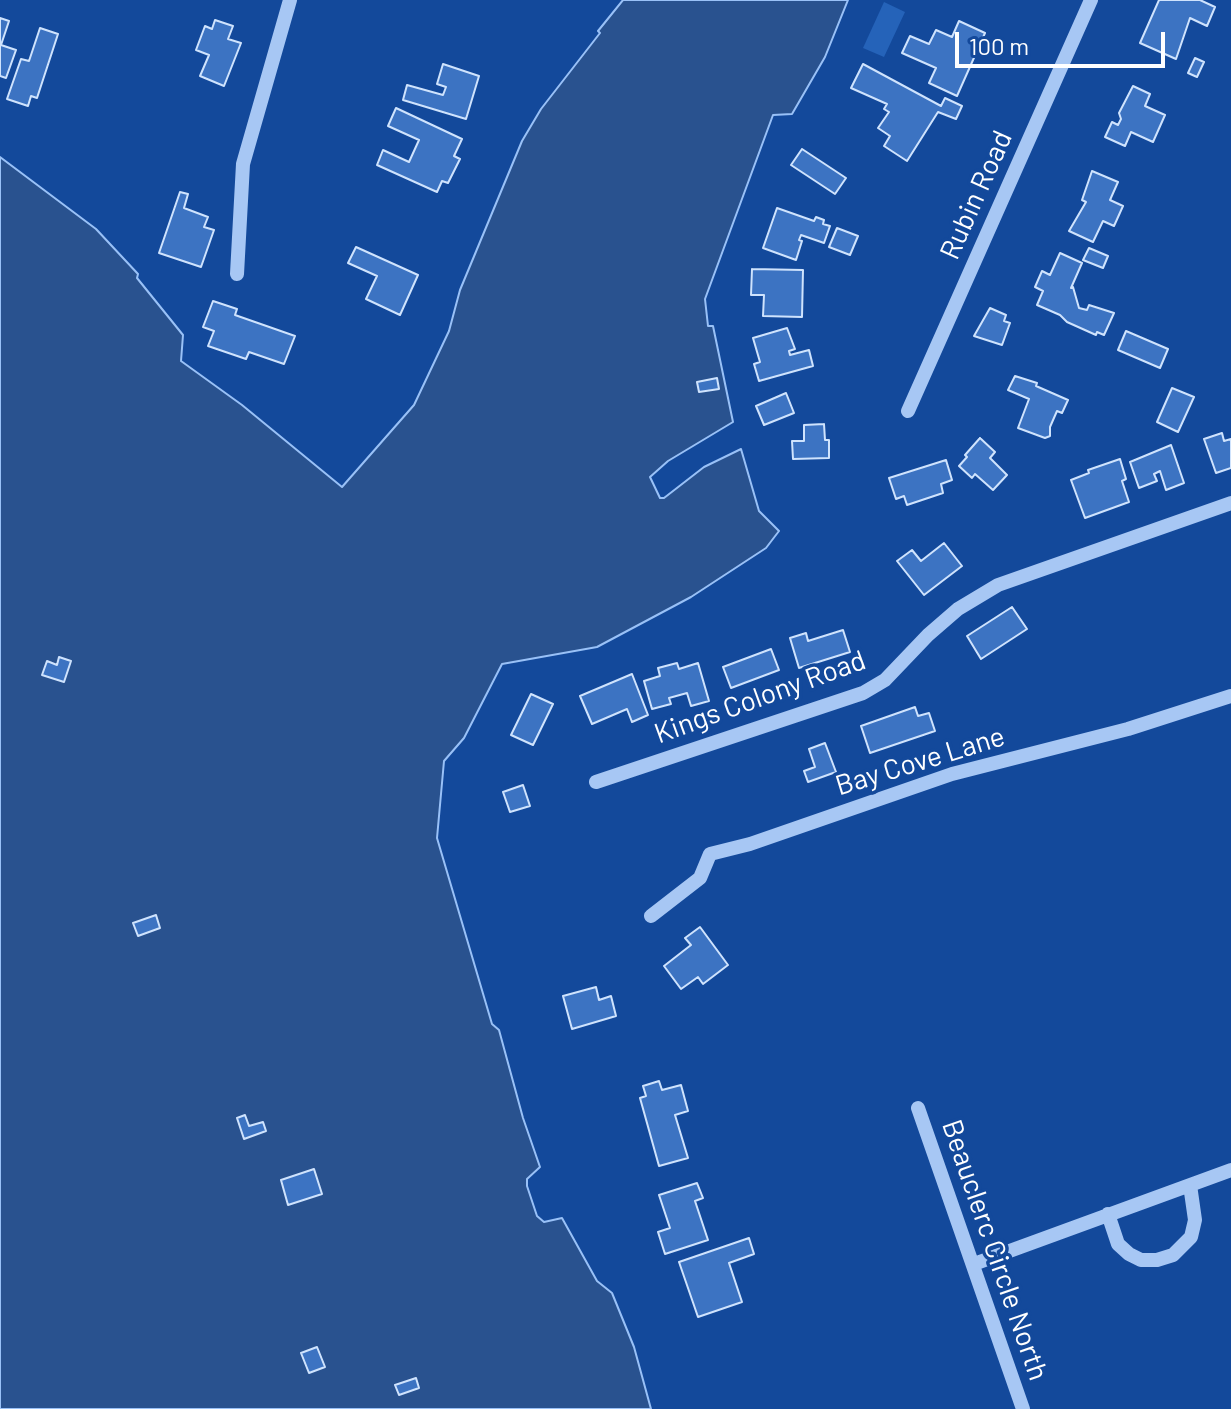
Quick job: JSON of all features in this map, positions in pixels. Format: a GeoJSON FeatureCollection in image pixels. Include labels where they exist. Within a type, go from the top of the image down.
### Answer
{"type":"FeatureCollection","features":[{"type":"Feature","properties":{"kind":"street"},"geometry":{"type":"LineString","coordinates":[[237,274],[243,164],[290,0]]}},
{"type":"Feature","properties":{"kind":"street","name":"Rubin Road"},"geometry":{"type":"LineString","coordinates":[[908,411],[1091,0]]}},
{"type":"Feature","properties":{"kind":"street","name":"Kings Colony Road"},"geometry":{"type":"LineString","coordinates":[[596,782],[863,693],[885,680],[958,609],[998,585],[1231,503]]}},
{"type":"Feature","properties":{"kind":"street","name":"Bay Cove Lane"},"geometry":{"type":"LineString","coordinates":[[651,916],[700,878],[710,854],[750,844],[952,774],[1128,729],[1231,696]]}},
{"type":"Feature","properties":{"kind":"street","name":"Beauclerc Circle North"},"geometry":{"type":"LineString","coordinates":[[918,1108],[1023,1409]]}},
{"type":"Feature","properties":{"kind":"street"},"geometry":{"type":"LineString","coordinates":[[974,1264],[1231,1170]]}},
{"type":"Feature","properties":{"kind":"street"},"geometry":{"type":"LineString","coordinates":[[1108,1214],[1118,1244],[1129,1254],[1141,1260],[1157,1260],[1173,1255],[1184,1246],[1195,1220],[1190,1185]]}},
{"type":"Feature","properties":{"kind":"shaded area"},"geometry":{"type":"Polygon","coordinates":[[[623,0],[848,0],[825,57],[792,114],[773,115],[705,299],[708,326],[713,326],[733,422],[668,461],[650,477],[660,498],[664,498],[704,467],[741,449],[759,511],[779,531],[766,548],[691,597],[597,647],[502,664],[464,738],[444,761],[437,838],[492,1024],[499,1030],[540,1167],[527,1179],[527,1186],[537,1216],[544,1222],[562,1218],[597,1281],[612,1293],[634,1347],[651,1409],[0,1409],[0,157],[96,229],[138,274],[137,278],[183,335],[181,361],[242,405],[342,487],[414,405],[449,331],[460,290],[522,141],[541,109],[623,0]]]}},
{"type":"Feature","properties":{"kind":"shaded area"},"geometry":{"type":"Polygon","coordinates":[[[884,2],[905,12],[884,57],[863,48],[884,2]]]}},
{"type":"Feature","properties":{"kind":"building"},"geometry":{"type":"Polygon","coordinates":[[[1159,0],[1200,0],[1215,7],[1207,26],[1190,18],[1176,59],[1140,43],[1159,0]]]}},
{"type":"Feature","properties":{"kind":"building"},"geometry":{"type":"Polygon","coordinates":[[[0,18],[9,21],[1,45],[16,50],[6,78],[0,76],[0,18]]]}},
{"type":"Feature","properties":{"kind":"building"},"geometry":{"type":"Polygon","coordinates":[[[215,20],[233,26],[228,39],[241,43],[224,86],[200,76],[209,55],[196,50],[205,26],[212,29],[215,20]]]}},
{"type":"Feature","properties":{"kind":"building"},"geometry":{"type":"Polygon","coordinates":[[[959,21],[985,33],[957,96],[929,83],[936,68],[902,53],[910,36],[929,44],[936,30],[952,37],[959,21]]]}},
{"type":"Feature","properties":{"kind":"building"},"geometry":{"type":"Polygon","coordinates":[[[40,28],[58,34],[37,98],[31,96],[28,106],[7,99],[21,59],[29,61],[40,28]]]}},
{"type":"Feature","properties":{"kind":"building"},"geometry":{"type":"Polygon","coordinates":[[[1195,58],[1204,62],[1197,77],[1188,73],[1195,58]]]}},
{"type":"Feature","properties":{"kind":"building"},"geometry":{"type":"Polygon","coordinates":[[[443,64],[479,76],[466,119],[403,100],[407,85],[443,95],[446,87],[437,84],[443,64]]]}},
{"type":"Feature","properties":{"kind":"building"},"geometry":{"type":"Polygon","coordinates":[[[863,64],[941,106],[945,98],[962,106],[956,119],[938,112],[907,161],[884,146],[890,136],[878,128],[889,112],[884,109],[887,104],[851,88],[863,64]]]}},
{"type":"Feature","properties":{"kind":"building"},"geometry":{"type":"Polygon","coordinates":[[[1133,86],[1150,94],[1145,106],[1165,115],[1153,142],[1131,132],[1125,146],[1105,137],[1112,122],[1118,125],[1121,119],[1119,113],[1133,86]]]}},
{"type":"Feature","properties":{"kind":"building"},"geometry":{"type":"Polygon","coordinates":[[[396,108],[462,139],[454,156],[460,159],[448,183],[442,181],[437,192],[377,165],[383,150],[409,162],[419,140],[388,126],[396,108]]]}},
{"type":"Feature","properties":{"kind":"building"},"geometry":{"type":"Polygon","coordinates":[[[802,149],[846,178],[835,194],[791,165],[802,149]]]}},
{"type":"Feature","properties":{"kind":"building"},"geometry":{"type":"Polygon","coordinates":[[[1092,171],[1118,182],[1110,200],[1123,206],[1114,226],[1103,221],[1093,242],[1069,231],[1086,202],[1082,200],[1092,171]]]}},
{"type":"Feature","properties":{"kind":"building"},"geometry":{"type":"Polygon","coordinates":[[[180,192],[188,194],[184,208],[208,217],[204,227],[214,230],[201,267],[159,253],[180,192]]]}},
{"type":"Feature","properties":{"kind":"building"},"geometry":{"type":"Polygon","coordinates":[[[777,208],[814,221],[816,217],[824,220],[823,224],[830,226],[824,243],[801,235],[796,260],[763,248],[777,208]]]}},
{"type":"Feature","properties":{"kind":"building"},"geometry":{"type":"Polygon","coordinates":[[[837,228],[858,236],[850,255],[829,247],[837,228]]]}},
{"type":"Feature","properties":{"kind":"building"},"geometry":{"type":"Polygon","coordinates":[[[356,247],[418,275],[400,315],[366,299],[377,276],[348,263],[356,247]]]}},
{"type":"Feature","properties":{"kind":"building"},"geometry":{"type":"Polygon","coordinates":[[[1089,248],[1108,256],[1103,268],[1083,260],[1089,248]]]}},
{"type":"Feature","properties":{"kind":"building"},"geometry":{"type":"Polygon","coordinates":[[[1060,253],[1082,263],[1071,288],[1079,308],[1087,310],[1089,305],[1114,313],[1104,335],[1097,332],[1096,335],[1037,305],[1043,291],[1035,287],[1042,271],[1050,275],[1060,253]]]}},
{"type":"Feature","properties":{"kind":"building"},"geometry":{"type":"Polygon","coordinates":[[[752,269],[803,270],[802,317],[763,316],[764,295],[751,295],[752,269]]]}},
{"type":"Feature","properties":{"kind":"building"},"geometry":{"type":"Polygon","coordinates":[[[213,301],[237,309],[235,315],[295,336],[284,364],[249,352],[246,359],[208,346],[214,331],[203,327],[213,301]]]}},
{"type":"Feature","properties":{"kind":"building"},"geometry":{"type":"Polygon","coordinates":[[[990,308],[1006,315],[1004,321],[1010,323],[1002,345],[974,336],[990,308]]]}},
{"type":"Feature","properties":{"kind":"building"},"geometry":{"type":"Polygon","coordinates":[[[787,328],[795,349],[789,351],[790,355],[809,350],[813,366],[759,381],[754,364],[760,362],[753,338],[787,328]]]}},
{"type":"Feature","properties":{"kind":"building"},"geometry":{"type":"Polygon","coordinates":[[[1126,331],[1168,349],[1160,368],[1118,350],[1126,331]]]}},
{"type":"Feature","properties":{"kind":"building"},"geometry":{"type":"Polygon","coordinates":[[[1015,376],[1037,383],[1036,386],[1068,400],[1062,413],[1057,411],[1050,427],[1050,436],[1045,438],[1018,428],[1029,399],[1008,390],[1015,376]]]}},
{"type":"Feature","properties":{"kind":"building"},"geometry":{"type":"Polygon","coordinates":[[[717,378],[719,389],[699,392],[697,382],[717,378]]]}},
{"type":"Feature","properties":{"kind":"building"},"geometry":{"type":"Polygon","coordinates":[[[1172,388],[1194,397],[1178,432],[1157,422],[1172,388]]]}},
{"type":"Feature","properties":{"kind":"building"},"geometry":{"type":"Polygon","coordinates":[[[786,393],[794,413],[764,425],[756,406],[786,393]]]}},
{"type":"Feature","properties":{"kind":"building"},"geometry":{"type":"Polygon","coordinates":[[[824,424],[825,440],[829,440],[829,458],[793,459],[792,441],[804,441],[804,425],[824,424]]]}},
{"type":"Feature","properties":{"kind":"building"},"geometry":{"type":"Polygon","coordinates":[[[1222,433],[1224,441],[1231,439],[1231,468],[1216,473],[1204,439],[1222,433]]]}},
{"type":"Feature","properties":{"kind":"building"},"geometry":{"type":"Polygon","coordinates":[[[980,438],[995,452],[990,458],[1007,475],[993,490],[975,474],[972,478],[959,466],[980,438]]]}},
{"type":"Feature","properties":{"kind":"building"},"geometry":{"type":"Polygon","coordinates":[[[1171,445],[1184,483],[1166,490],[1160,471],[1154,474],[1157,481],[1139,488],[1130,462],[1171,445]]]}},
{"type":"Feature","properties":{"kind":"building"},"geometry":{"type":"Polygon","coordinates":[[[1120,459],[1126,479],[1122,481],[1129,502],[1085,518],[1071,480],[1089,473],[1088,470],[1120,459]]]}},
{"type":"Feature","properties":{"kind":"building"},"geometry":{"type":"Polygon","coordinates":[[[946,460],[952,480],[941,484],[943,493],[907,505],[904,496],[896,499],[889,478],[946,460]]]}},
{"type":"Feature","properties":{"kind":"building"},"geometry":{"type":"Polygon","coordinates":[[[944,543],[962,566],[924,595],[897,561],[912,550],[921,561],[944,543]]]}},
{"type":"Feature","properties":{"kind":"building"},"geometry":{"type":"Polygon","coordinates":[[[1012,607],[1027,629],[981,659],[967,636],[1012,607]]]}},
{"type":"Feature","properties":{"kind":"building"},"geometry":{"type":"Polygon","coordinates":[[[843,630],[850,652],[799,668],[790,638],[806,633],[808,641],[843,630]]]}},
{"type":"Feature","properties":{"kind":"building"},"geometry":{"type":"Polygon","coordinates":[[[771,649],[779,670],[731,688],[723,667],[771,649]]]}},
{"type":"Feature","properties":{"kind":"building"},"geometry":{"type":"Polygon","coordinates":[[[59,657],[71,661],[64,682],[42,675],[47,661],[57,665],[59,657]]]}},
{"type":"Feature","properties":{"kind":"building"},"geometry":{"type":"Polygon","coordinates":[[[677,663],[679,669],[698,663],[709,701],[691,706],[687,693],[669,698],[671,704],[652,709],[644,681],[660,676],[658,668],[677,663]]]}},
{"type":"Feature","properties":{"kind":"building"},"geometry":{"type":"Polygon","coordinates":[[[632,674],[648,715],[632,722],[627,709],[592,724],[580,696],[632,674]]]}},
{"type":"Feature","properties":{"kind":"building"},"geometry":{"type":"Polygon","coordinates":[[[531,694],[553,704],[533,745],[511,735],[531,694]]]}},
{"type":"Feature","properties":{"kind":"building"},"geometry":{"type":"Polygon","coordinates":[[[915,707],[918,716],[929,713],[935,731],[870,753],[861,726],[915,707]]]}},
{"type":"Feature","properties":{"kind":"building"},"geometry":{"type":"Polygon","coordinates":[[[825,743],[836,772],[808,782],[804,771],[815,767],[809,749],[825,743]]]}},
{"type":"Feature","properties":{"kind":"building"},"geometry":{"type":"Polygon","coordinates":[[[523,785],[530,806],[510,812],[503,792],[523,785]]]}},
{"type":"Feature","properties":{"kind":"building"},"geometry":{"type":"Polygon","coordinates":[[[156,915],[160,928],[138,936],[133,923],[156,915]]]}},
{"type":"Feature","properties":{"kind":"building"},"geometry":{"type":"Polygon","coordinates":[[[700,927],[728,965],[703,984],[698,977],[681,989],[664,966],[691,945],[685,938],[700,927]]]}},
{"type":"Feature","properties":{"kind":"building"},"geometry":{"type":"Polygon","coordinates":[[[596,987],[599,1000],[611,996],[616,1016],[572,1029],[563,996],[596,987]]]}},
{"type":"Feature","properties":{"kind":"building"},"geometry":{"type":"Polygon","coordinates":[[[659,1081],[662,1090],[681,1085],[688,1111],[675,1115],[688,1158],[659,1166],[640,1098],[646,1096],[643,1086],[659,1081]]]}},
{"type":"Feature","properties":{"kind":"building"},"geometry":{"type":"Polygon","coordinates":[[[245,1115],[249,1126],[263,1122],[266,1131],[244,1139],[237,1118],[245,1115]]]}},
{"type":"Feature","properties":{"kind":"building"},"geometry":{"type":"Polygon","coordinates":[[[314,1169],[322,1194],[288,1205],[281,1180],[314,1169]]]}},
{"type":"Feature","properties":{"kind":"building"},"geometry":{"type":"Polygon","coordinates":[[[697,1183],[703,1198],[695,1201],[708,1240],[665,1254],[658,1232],[670,1228],[659,1195],[697,1183]]]}},
{"type":"Feature","properties":{"kind":"building"},"geometry":{"type":"Polygon","coordinates":[[[749,1238],[754,1254],[729,1263],[742,1302],[698,1317],[679,1262],[749,1238]]]}},
{"type":"Feature","properties":{"kind":"building"},"geometry":{"type":"Polygon","coordinates":[[[317,1347],[325,1367],[309,1373],[301,1353],[317,1347]]]}},
{"type":"Feature","properties":{"kind":"building"},"geometry":{"type":"Polygon","coordinates":[[[416,1378],[419,1388],[399,1395],[395,1385],[416,1378]]]}}]}
